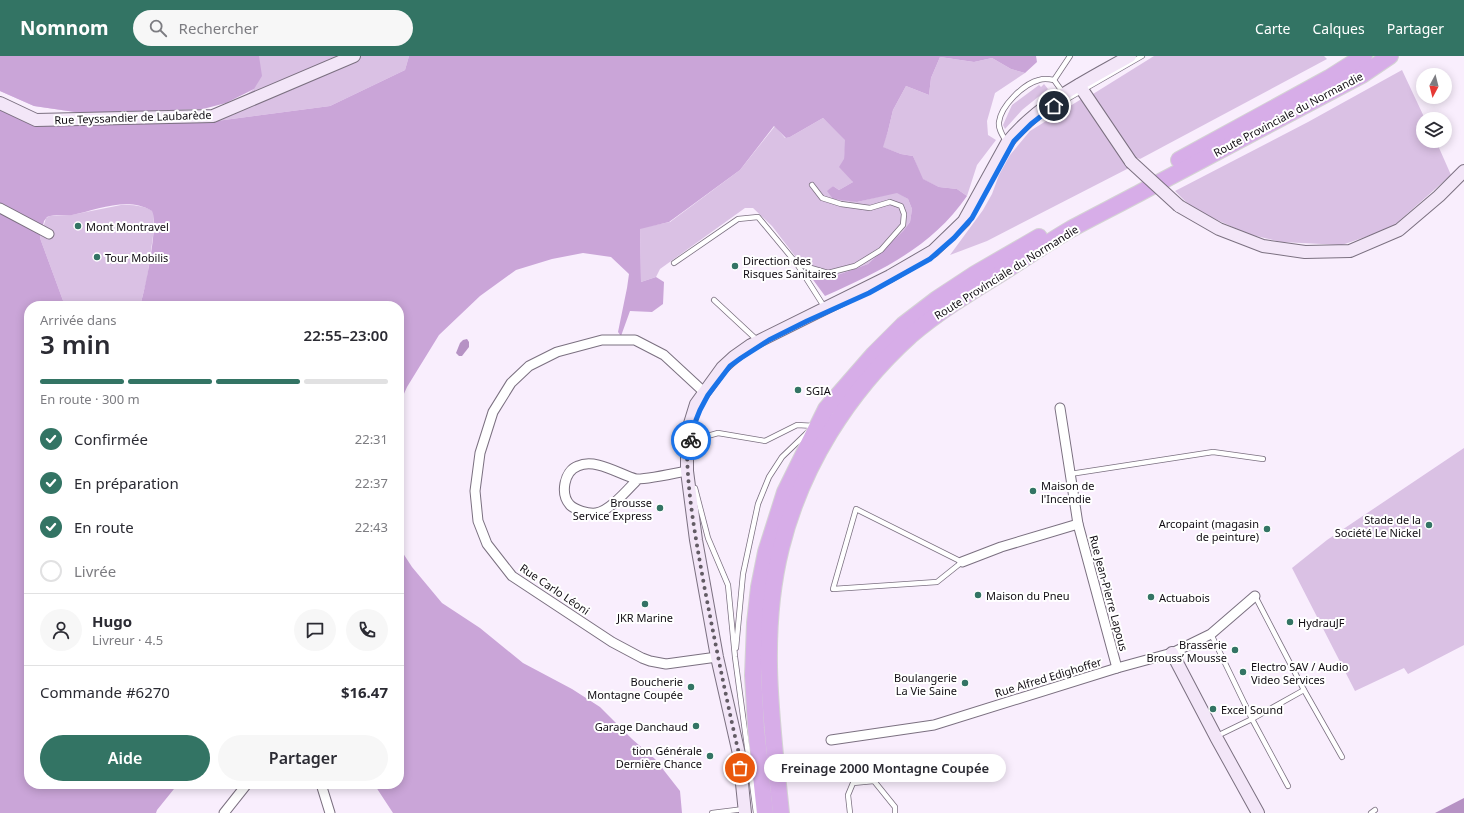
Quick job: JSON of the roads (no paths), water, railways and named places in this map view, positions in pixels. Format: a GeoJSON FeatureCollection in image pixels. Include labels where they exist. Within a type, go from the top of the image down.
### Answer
{"type":"FeatureCollection","features":[{"type":"Feature","properties":{"kind":"highway","name":"Route Provinciale du Normandie"},"geometry":{"type":"LineString","coordinates":[[816,426],[826,409],[879,350],[904,325],[937,299],[975,274],[1041,236],[1329,78],[1364,56]]}},
{"type":"Feature","properties":{"kind":"highway","name":"Route Provinciale du Normandie"},"geometry":{"type":"LineString","coordinates":[[781,813],[773,732],[768,654],[771,606],[776,574],[781,546],[796,500],[818,452],[848,404],[882,364],[911,336],[946,307],[1070,230],[1362,75],[1390,56]]}},
{"type":"Feature","properties":{"kind":"highway"},"geometry":{"type":"LineString","coordinates":[[765,813],[756,728],[753,675],[755,623],[759,586],[766,552],[785,492],[816,426]]}},
{"type":"Feature","properties":{"kind":"street","name":"Rue Teyssandier de Laubarède"},"geometry":{"type":"LineString","coordinates":[[0,103],[36,120],[213,116],[354,56]]}},
{"type":"Feature","properties":{"kind":"street"},"geometry":{"type":"LineString","coordinates":[[749,812],[739,754],[717,657],[696,540],[687,471],[689,446],[688,430],[696,404],[726,364],[751,345],[890,276],[933,251],[964,221],[1007,143],[1036,112],[1064,94],[1080,88],[1126,57]]}},
{"type":"Feature","properties":{"kind":"street"},"geometry":{"type":"LineString","coordinates":[[1080,88],[1131,162],[1179,206],[1219,229],[1263,246],[1305,252],[1350,251],[1399,230],[1464,171]]}},
{"type":"Feature","properties":{"kind":"street"},"geometry":{"type":"LineString","coordinates":[[0,208],[49,234]]}},
{"type":"Feature","properties":{"kind":"street","name":"Rue Carlo Léoni"},"geometry":{"type":"LineString","coordinates":[[704,392],[664,355],[635,340],[602,340],[557,352],[529,366],[511,383],[493,412],[480,453],[475,491],[478,521],[487,544],[512,576],[612,642],[642,658],[659,663],[678,663],[717,657]]}},
{"type":"Feature","properties":{"kind":"street","name":"Rue Jean-Pierre Lapous"},"geometry":{"type":"LineString","coordinates":[[1060,408],[1078,524],[1116,668]]}},
{"type":"Feature","properties":{"kind":"street"},"geometry":{"type":"LineString","coordinates":[[638,479],[611,505],[596,513],[582,512],[570,505],[564,492],[566,476],[577,466],[589,463],[638,479],[687,471]]}},
{"type":"Feature","properties":{"kind":"street","name":"Rue Jean-Pierre Lapous"},"geometry":{"type":"LineString","coordinates":[[962,562],[1002,547],[1078,524]]}},
{"type":"Feature","properties":{"kind":"street","name":"Rue Alfred Edighoffer"},"geometry":{"type":"LineString","coordinates":[[831,740],[934,724],[1116,668],[1172,653],[1211,634],[1255,596]]}},
{"type":"Feature","properties":{"kind":"street"},"geometry":{"type":"LineString","coordinates":[[1172,653],[1258,813]]}},
{"type":"Feature","properties":{"kind":"street"},"geometry":{"type":"LineString","coordinates":[[224,813],[243,789]]}},
{"type":"Feature","properties":{"kind":"street"},"geometry":{"type":"LineString","coordinates":[[323,789],[330,813]]}},
{"type":"Feature","properties":{"kind":"lane"},"geometry":{"type":"LineString","coordinates":[[1054,80],[1070,56]]}},
{"type":"Feature","properties":{"kind":"lane"},"geometry":{"type":"LineString","coordinates":[[989,188],[1014,141],[1031,124],[1080,88],[1142,56]]}},
{"type":"Feature","properties":{"kind":"lane"},"geometry":{"type":"LineString","coordinates":[[1007,143],[1000,129],[999,121],[1006,105],[1022,89],[1038,80],[1054,80],[1064,94]]}},
{"type":"Feature","properties":{"kind":"lane"},"geometry":{"type":"LineString","coordinates":[[797,264],[828,273],[855,266],[881,250],[903,225],[904,214],[901,206],[890,202],[870,208],[841,204],[822,198],[812,185]]}},
{"type":"Feature","properties":{"kind":"lane"},"geometry":{"type":"LineString","coordinates":[[703,405],[708,395],[730,366],[751,351],[807,321],[869,293],[930,259],[954,238],[967,223],[983,199]]}},
{"type":"Feature","properties":{"kind":"lane"},"geometry":{"type":"LineString","coordinates":[[674,262],[738,219],[758,217],[797,264],[825,308]]}},
{"type":"Feature","properties":{"kind":"lane"},"geometry":{"type":"LineString","coordinates":[[714,300],[759,341]]}},
{"type":"Feature","properties":{"kind":"lane"},"geometry":{"type":"LineString","coordinates":[[700,410],[692,431],[689,446],[695,489],[708,538],[728,585],[738,674],[749,812],[712,813]]}},
{"type":"Feature","properties":{"kind":"lane"},"geometry":{"type":"LineString","coordinates":[[689,446],[704,437],[718,433],[765,441],[797,425],[816,426]]}},
{"type":"Feature","properties":{"kind":"lane"},"geometry":{"type":"LineString","coordinates":[[735,657],[742,574],[758,504],[769,477],[782,457],[816,426]]}},
{"type":"Feature","properties":{"kind":"lane"},"geometry":{"type":"LineString","coordinates":[[1070,474],[1213,452],[1263,458]]}},
{"type":"Feature","properties":{"kind":"lane","name":"Rue Jean-Pierre Lapous"},"geometry":{"type":"LineString","coordinates":[[856,509],[962,562],[937,582],[833,589],[856,509]]}},
{"type":"Feature","properties":{"kind":"lane"},"geometry":{"type":"LineString","coordinates":[[1255,596],[1304,690],[1342,757]]}},
{"type":"Feature","properties":{"kind":"lane"},"geometry":{"type":"LineString","coordinates":[[1211,634],[1252,719],[1288,786]]}},
{"type":"Feature","properties":{"kind":"lane"},"geometry":{"type":"LineString","coordinates":[[1216,737],[1304,690]]}},
{"type":"Feature","properties":{"kind":"lane"},"geometry":{"type":"LineString","coordinates":[[850,813],[848,795],[853,783],[874,781],[895,807],[895,813]]}},
{"type":"Feature","properties":{"kind":"lane"},"geometry":{"type":"LineString","coordinates":[[1370,813],[1375,810]]}},
{"type":"Feature","properties":{"kind":"place","name":"Mont Montravel"},"geometry":{"type":"Point","coordinates":[78,226]}},
{"type":"Feature","properties":{"kind":"place","name":"Tour Mobilis"},"geometry":{"type":"Point","coordinates":[97,257]}},
{"type":"Feature","properties":{"kind":"place","name":"Direction des Risques Sanitaires"},"geometry":{"type":"Point","coordinates":[735,266]}},
{"type":"Feature","properties":{"kind":"place","name":"SGIA"},"geometry":{"type":"Point","coordinates":[798,390]}},
{"type":"Feature","properties":{"kind":"place","name":"Maison de l'Incendie"},"geometry":{"type":"Point","coordinates":[1033,491]}},
{"type":"Feature","properties":{"kind":"place","name":"Brousse Service Express"},"geometry":{"type":"Point","coordinates":[660,508]}},
{"type":"Feature","properties":{"kind":"place","name":"Stade de la Société Le Nickel"},"geometry":{"type":"Point","coordinates":[1429,525]}},
{"type":"Feature","properties":{"kind":"place","name":"Arcopaint (magasin de peinture)"},"geometry":{"type":"Point","coordinates":[1267,529]}},
{"type":"Feature","properties":{"kind":"place","name":"Maison du Pneu"},"geometry":{"type":"Point","coordinates":[978,595]}},
{"type":"Feature","properties":{"kind":"place","name":"Actuabois"},"geometry":{"type":"Point","coordinates":[1151,597]}},
{"type":"Feature","properties":{"kind":"place","name":"JKR Marine"},"geometry":{"type":"Point","coordinates":[645,604]}},
{"type":"Feature","properties":{"kind":"place","name":"HydrauJF"},"geometry":{"type":"Point","coordinates":[1290,622]}},
{"type":"Feature","properties":{"kind":"place","name":"Brasserie Brouss’ Mousse"},"geometry":{"type":"Point","coordinates":[1235,650]}},
{"type":"Feature","properties":{"kind":"place","name":"Electro SAV / Audio Video Services"},"geometry":{"type":"Point","coordinates":[1243,672]}},
{"type":"Feature","properties":{"kind":"place","name":"Boulangerie La Vie Saine"},"geometry":{"type":"Point","coordinates":[965,683]}},
{"type":"Feature","properties":{"kind":"place","name":"Boucherie Montagne Coupée"},"geometry":{"type":"Point","coordinates":[691,687]}},
{"type":"Feature","properties":{"kind":"place","name":"Excel Sound"},"geometry":{"type":"Point","coordinates":[1213,709]}},
{"type":"Feature","properties":{"kind":"place","name":"Garage Danchaud"},"geometry":{"type":"Point","coordinates":[696,726]}},
{"type":"Feature","properties":{"kind":"place","name":"tion Générale Dernière Chance"},"geometry":{"type":"Point","coordinates":[710,756]}},
{"type":"Feature","properties":{"kind":"place","name":"Freinage 2000 Montagne Coupée"},"geometry":{"type":"Point","coordinates":[740,768]}}]}
